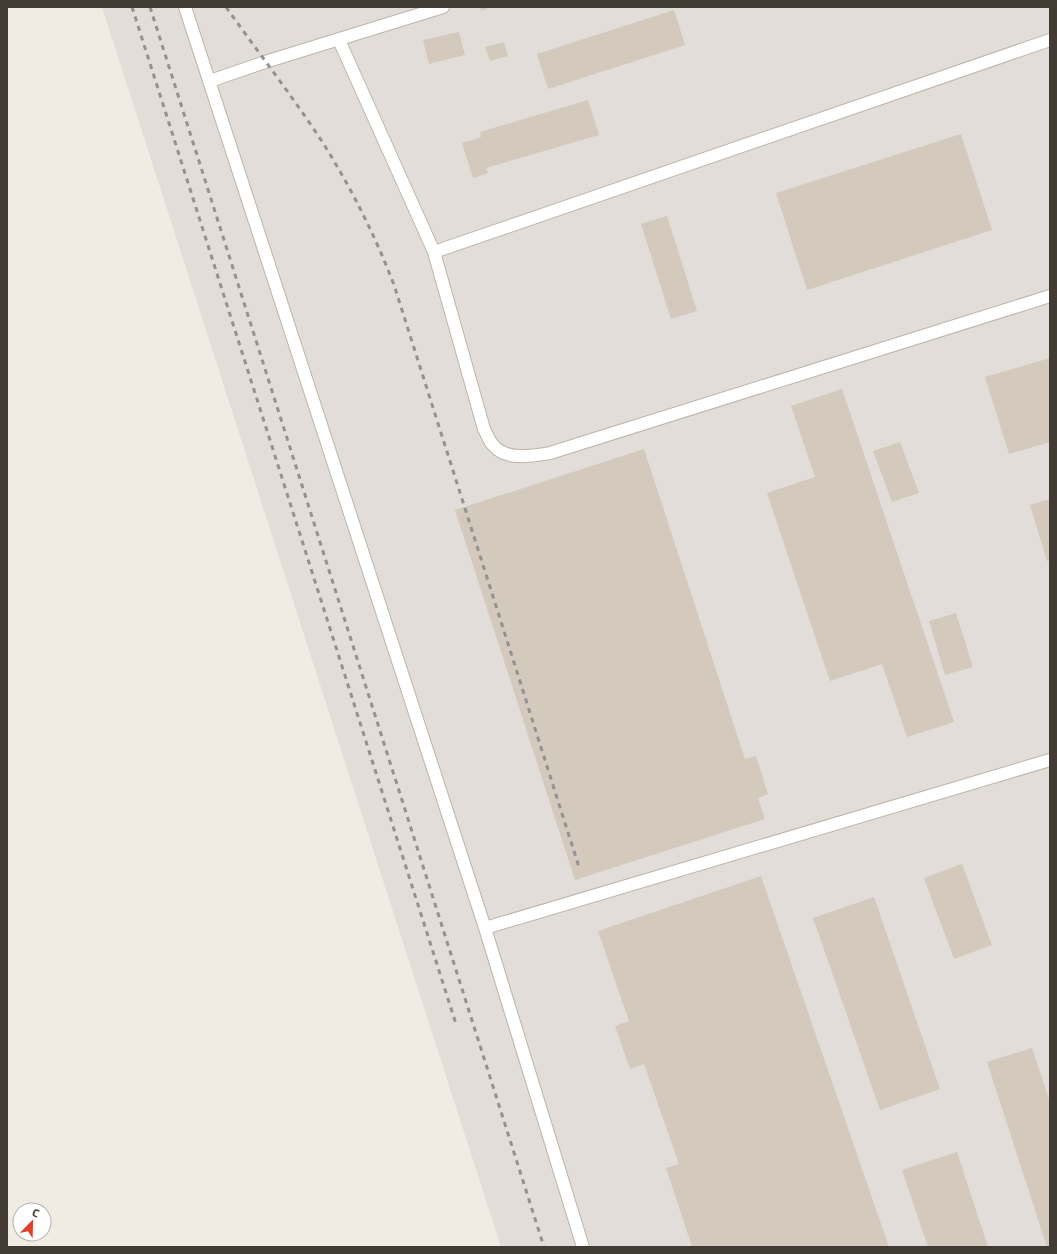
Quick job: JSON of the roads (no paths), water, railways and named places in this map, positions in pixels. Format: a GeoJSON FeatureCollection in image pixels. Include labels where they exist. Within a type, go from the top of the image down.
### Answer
{"type":"FeatureCollection","features":[{"type":"Feature","properties":{"kind":"lane"},"geometry":{"type":"LineString","coordinates":[[185,7],[485,928],[583,1247]]}},
{"type":"Feature","properties":{"kind":"lane"},"geometry":{"type":"LineString","coordinates":[[210,81],[265,62],[443,7]]}},
{"type":"Feature","properties":{"kind":"lane"},"geometry":{"type":"LineString","coordinates":[[339,40],[434,252],[484,429],[493,446],[506,454],[528,456],[550,453],[1050,296]]}},
{"type":"Feature","properties":{"kind":"lane"},"geometry":{"type":"LineString","coordinates":[[434,252],[1050,40]]}},
{"type":"Feature","properties":{"kind":"lane"},"geometry":{"type":"LineString","coordinates":[[485,928],[1050,760]]}},
{"type":"Feature","properties":{"kind":"railway"},"geometry":{"type":"LineString","coordinates":[[132,7],[456,1024]]}},
{"type":"Feature","properties":{"kind":"railway"},"geometry":{"type":"LineString","coordinates":[[150,7],[544,1247]]}},
{"type":"Feature","properties":{"kind":"railway"},"geometry":{"type":"LineString","coordinates":[[226,7],[323,143],[362,212],[387,266],[579,867]]}}]}
